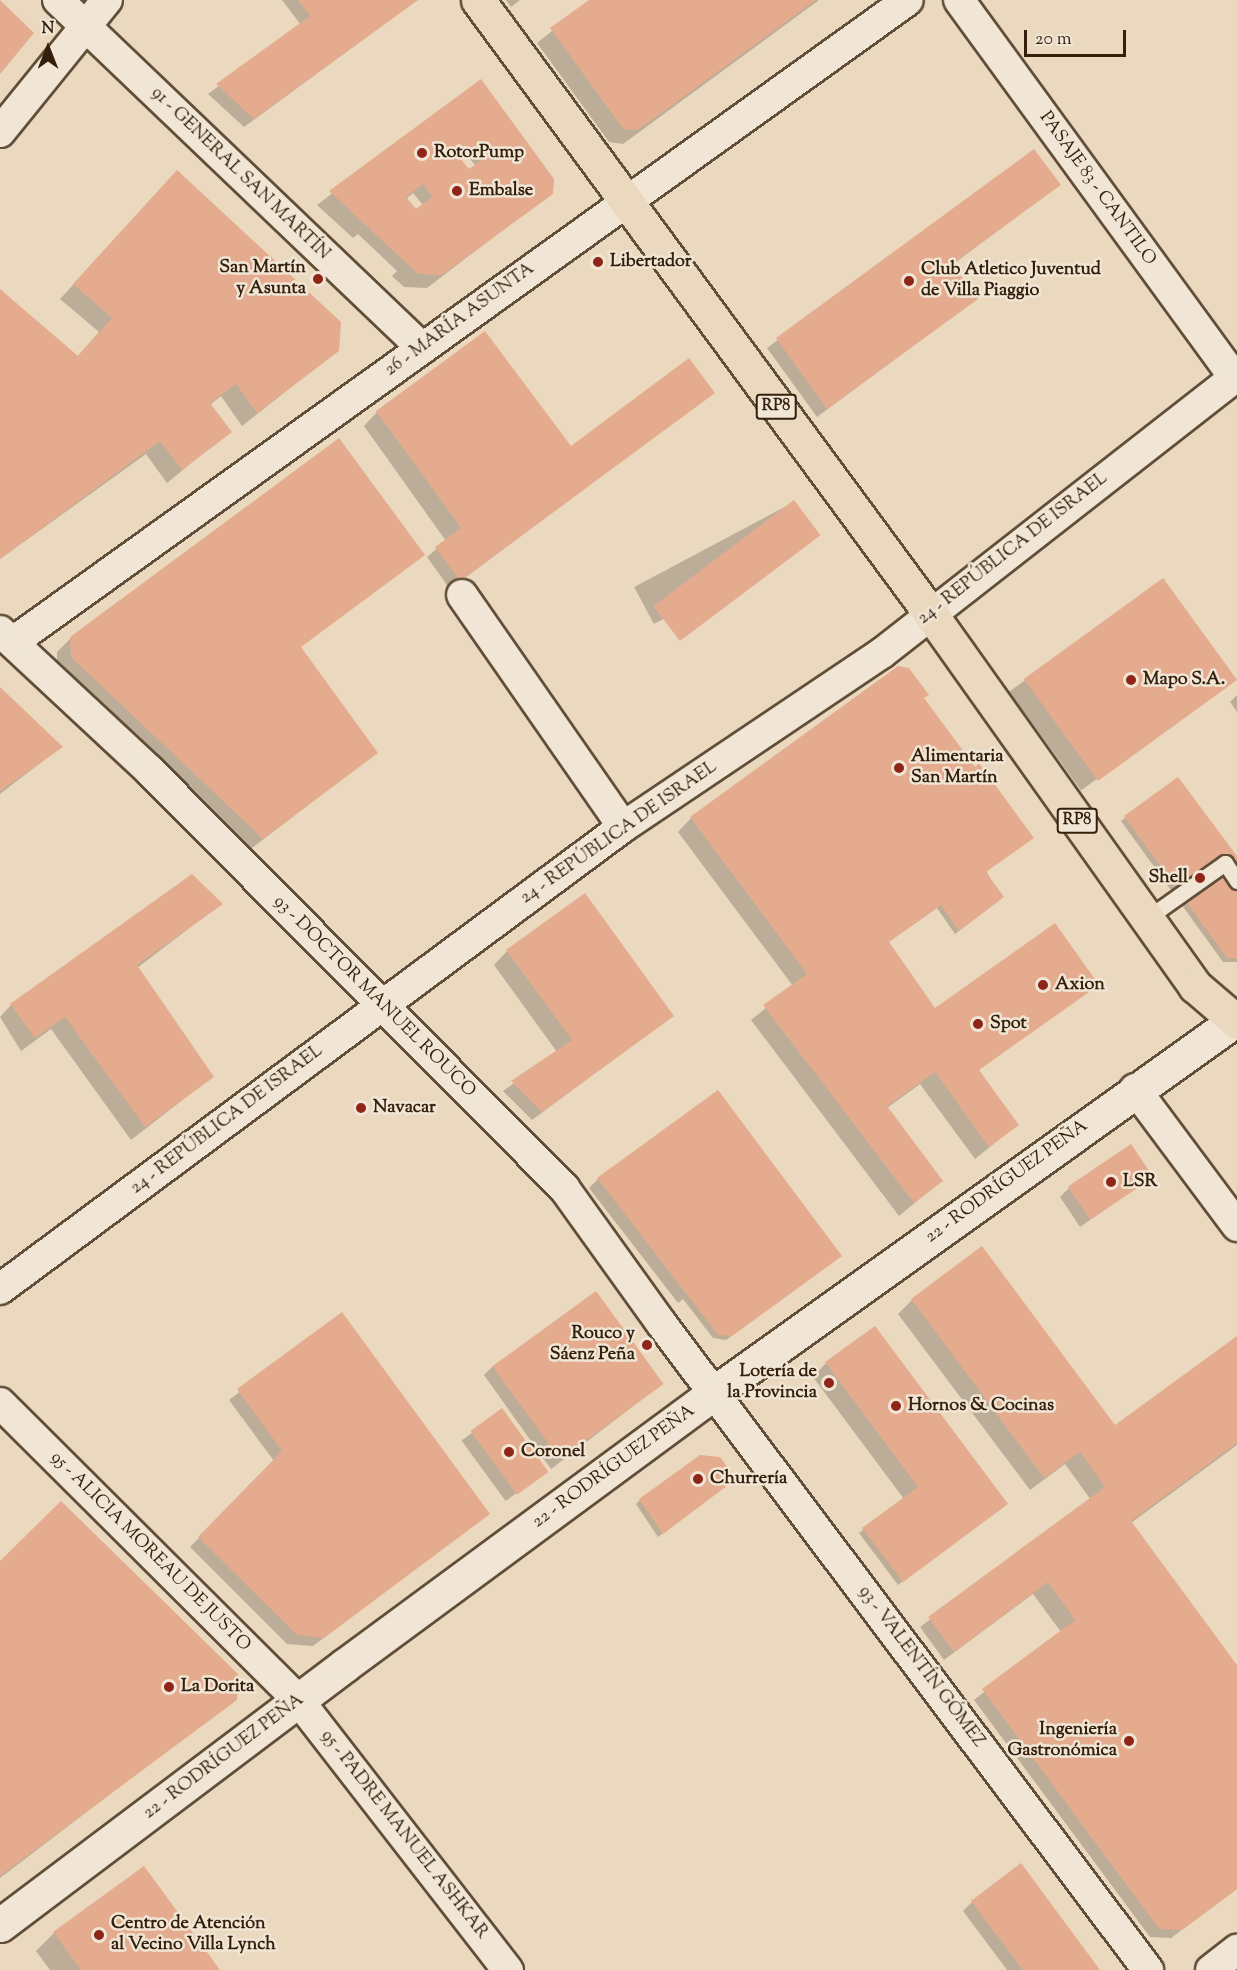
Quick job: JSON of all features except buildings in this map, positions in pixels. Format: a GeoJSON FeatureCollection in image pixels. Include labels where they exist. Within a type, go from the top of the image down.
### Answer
{"type":"FeatureCollection","features":[{"type":"Feature","properties":{"kind":"main road","name":"RP8"},"geometry":{"type":"LineString","coordinates":[[478,0],[930,613],[1195,986],[1237,1021]]}},
{"type":"Feature","properties":{"kind":"street","name":"91 - GENERAL SAN MARTÍN"},"geometry":{"type":"LineString","coordinates":[[58,0],[422,348]]}},
{"type":"Feature","properties":{"kind":"street"},"geometry":{"type":"LineString","coordinates":[[0,132],[107,0]]}},
{"type":"Feature","properties":{"kind":"street","name":"26 - MARÍA ASUNTA"},"geometry":{"type":"LineString","coordinates":[[7,637],[422,348],[624,201],[908,0]]}},
{"type":"Feature","properties":{"kind":"street","name":"PASAJE 83 - CANTILO"},"geometry":{"type":"LineString","coordinates":[[959,0],[1236,377]]}},
{"type":"Feature","properties":{"kind":"street","name":"24 - REPÚBLICA DE ISRAEL"},"geometry":{"type":"LineString","coordinates":[[0,1289],[623,827],[882,653],[930,613],[1236,377]]}},
{"type":"Feature","properties":{"kind":"street"},"geometry":{"type":"LineString","coordinates":[[462,596],[623,827]]}},
{"type":"Feature","properties":{"kind":"street","name":"93 - DOCTOR MANUEL ROUCO"},"geometry":{"type":"LineString","coordinates":[[7,637],[150,771],[564,1188],[716,1392]]}},
{"type":"Feature","properties":{"kind":"street","name":"22 - RODRÍGUEZ PEÑA"},"geometry":{"type":"LineString","coordinates":[[0,1925],[716,1392],[1136,1089],[1237,1021]]}},
{"type":"Feature","properties":{"kind":"street"},"geometry":{"type":"LineString","coordinates":[[1136,1089],[1237,1226]]}},
{"type":"Feature","properties":{"kind":"street","name":"93 - VALENTÍN GÓMEZ"},"geometry":{"type":"LineString","coordinates":[[716,1392],[1148,1970]]}},
{"type":"Feature","properties":{"kind":"street","name":"95 - ALICIA MOREAU DE JUSTO"},"geometry":{"type":"LineString","coordinates":[[0,1403],[299,1701]]}},
{"type":"Feature","properties":{"kind":"street","name":"95 - PADRE MANUEL ASHKAR"},"geometry":{"type":"LineString","coordinates":[[299,1701],[508,1970]]}},
{"type":"Feature","properties":{"kind":"street"},"geometry":{"type":"LineString","coordinates":[[1211,1970],[1237,1950]]}},
{"type":"Feature","properties":{"kind":"lane"},"geometry":{"type":"LineString","coordinates":[[1146,919],[1225,863],[1237,881]]}},
{"type":"Feature","properties":{"kind":"place","name":"RotorPump"},"geometry":{"type":"Point","coordinates":[422,153]}},
{"type":"Feature","properties":{"kind":"place","name":"Embalse"},"geometry":{"type":"Point","coordinates":[457,191]}},
{"type":"Feature","properties":{"kind":"place","name":"Libertador"},"geometry":{"type":"Point","coordinates":[598,262]}},
{"type":"Feature","properties":{"kind":"place","name":"San Martín y Asunta"},"geometry":{"type":"Point","coordinates":[318,279]}},
{"type":"Feature","properties":{"kind":"place","name":"Club Atletico Juventud de Villa Piaggio"},"geometry":{"type":"Point","coordinates":[909,281]}},
{"type":"Feature","properties":{"kind":"place","name":"Mapo S.A."},"geometry":{"type":"Point","coordinates":[1131,680]}},
{"type":"Feature","properties":{"kind":"place","name":"Alimentaria San Martín"},"geometry":{"type":"Point","coordinates":[899,768]}},
{"type":"Feature","properties":{"kind":"place","name":"Shell"},"geometry":{"type":"Point","coordinates":[1200,878]}},
{"type":"Feature","properties":{"kind":"place","name":"Axion"},"geometry":{"type":"Point","coordinates":[1043,985]}},
{"type":"Feature","properties":{"kind":"place","name":"Spot"},"geometry":{"type":"Point","coordinates":[978,1024]}},
{"type":"Feature","properties":{"kind":"place","name":"Navacar"},"geometry":{"type":"Point","coordinates":[361,1108]}},
{"type":"Feature","properties":{"kind":"place","name":"LSR"},"geometry":{"type":"Point","coordinates":[1111,1182]}},
{"type":"Feature","properties":{"kind":"place","name":"Rouco y Sáenz Peña"},"geometry":{"type":"Point","coordinates":[647,1345]}},
{"type":"Feature","properties":{"kind":"place","name":"Lotería de la Provincia"},"geometry":{"type":"Point","coordinates":[829,1383]}},
{"type":"Feature","properties":{"kind":"place","name":"Hornos & Cocinas"},"geometry":{"type":"Point","coordinates":[896,1406]}},
{"type":"Feature","properties":{"kind":"place","name":"Coronel"},"geometry":{"type":"Point","coordinates":[509,1452]}},
{"type":"Feature","properties":{"kind":"place","name":"Churrería"},"geometry":{"type":"Point","coordinates":[698,1479]}},
{"type":"Feature","properties":{"kind":"place","name":"La Dorita"},"geometry":{"type":"Point","coordinates":[169,1687]}},
{"type":"Feature","properties":{"kind":"place","name":"Ingeniería Gastronómica"},"geometry":{"type":"Point","coordinates":[1129,1741]}},
{"type":"Feature","properties":{"kind":"place","name":"Centro de Atención al Vecino Villa Lynch"},"geometry":{"type":"Point","coordinates":[99,1935]}}]}
